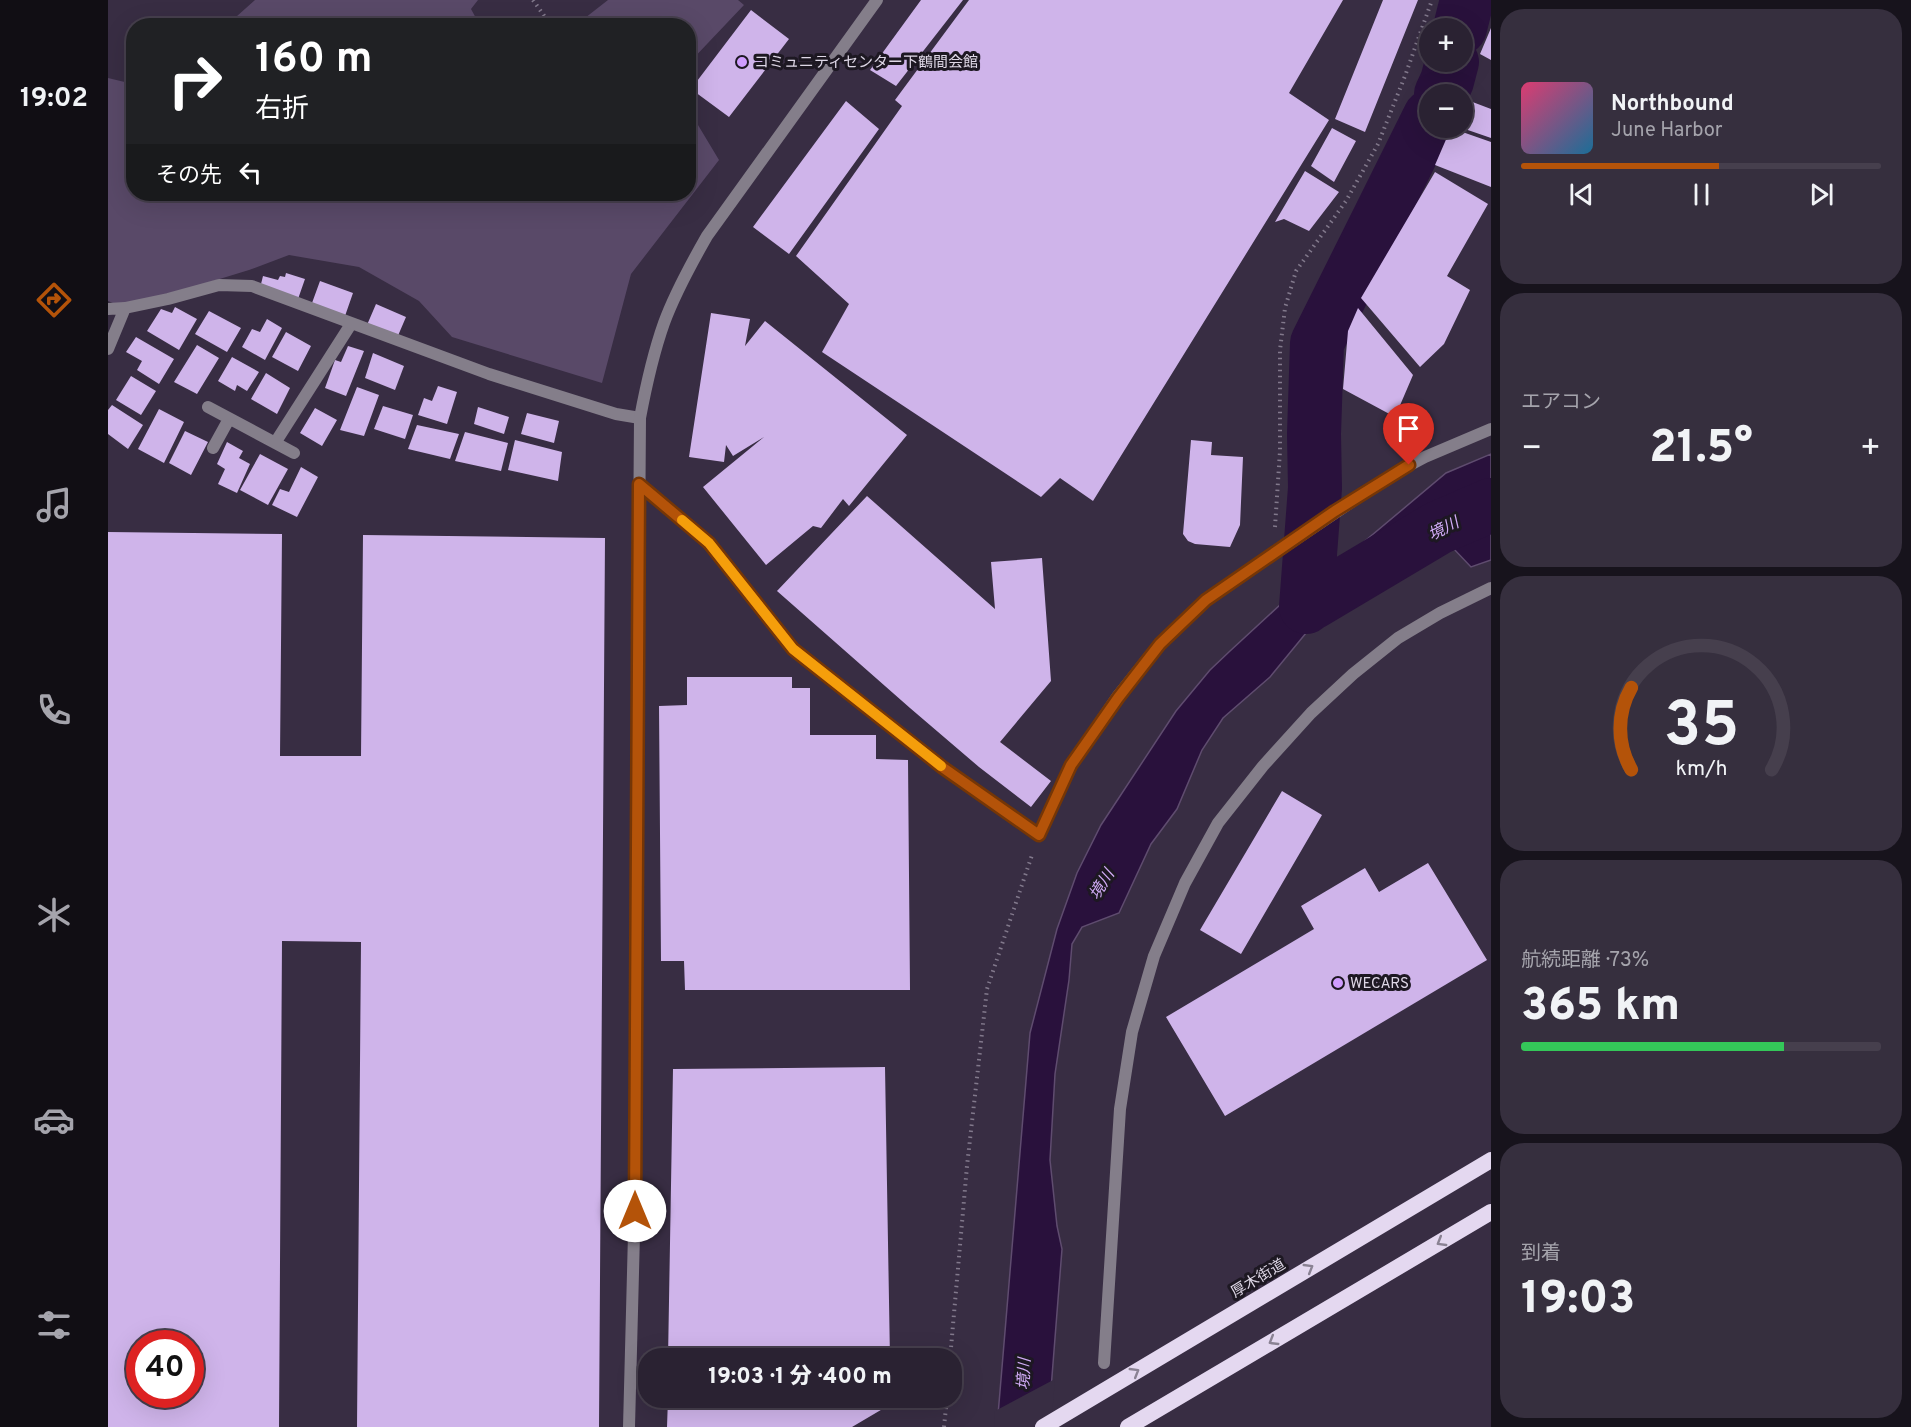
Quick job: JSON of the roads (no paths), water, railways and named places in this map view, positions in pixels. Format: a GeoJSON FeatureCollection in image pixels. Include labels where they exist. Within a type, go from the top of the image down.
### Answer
{"type":"FeatureCollection","features":[{"type":"Feature","properties":{"kind":"highway","name":"厚木街道"},"geometry":{"type":"LineString","coordinates":[[1043,1427],[1491,1160]]}},
{"type":"Feature","properties":{"kind":"highway"},"geometry":{"type":"LineString","coordinates":[[1128,1427],[1491,1212]]}},
{"type":"Feature","properties":{"kind":"street"},"geometry":{"type":"LineString","coordinates":[[629,1427],[634,1234],[640,418],[648,376],[664,322],[706,236],[877,0]]}},
{"type":"Feature","properties":{"kind":"street"},"geometry":{"type":"LineString","coordinates":[[108,309],[125,308],[219,285],[252,286],[489,374],[616,414],[640,418]]}},
{"type":"Feature","properties":{"kind":"street"},"geometry":{"type":"LineString","coordinates":[[108,349],[125,308]]}},
{"type":"Feature","properties":{"kind":"street"},"geometry":{"type":"LineString","coordinates":[[275,443],[351,324]]}},
{"type":"Feature","properties":{"kind":"street"},"geometry":{"type":"LineString","coordinates":[[207,407],[294,453]]}},
{"type":"Feature","properties":{"kind":"street"},"geometry":{"type":"LineString","coordinates":[[213,448],[229,418]]}},
{"type":"Feature","properties":{"kind":"street"},"geometry":{"type":"LineString","coordinates":[[639,484],[709,543],[793,649],[942,767],[1039,835],[1071,765],[1118,698],[1160,644],[1206,600],[1393,474],[1425,457],[1491,429]]}},
{"type":"Feature","properties":{"kind":"street"},"geometry":{"type":"LineString","coordinates":[[1104,1363],[1120,1109],[1132,1032],[1154,956],[1185,883],[1218,823],[1263,766],[1311,713],[1353,674],[1398,638],[1440,613],[1491,588]]}},
{"type":"Feature","properties":{"kind":"water"},"geometry":{"type":"Polygon","coordinates":[[[1491,454],[1491,560],[1471,567],[1453,548],[1418,530],[1329,605],[1270,677],[1223,718],[1202,750],[1177,809],[1151,844],[1119,913],[1082,927],[1072,944],[1055,1074],[1050,1160],[1057,1226],[1062,1249],[1048,1427],[997,1427],[1030,1033],[1057,929],[1077,873],[1101,825],[1176,711],[1210,670],[1281,604],[1347,556],[1446,473],[1491,454]]]}},
{"type":"Feature","properties":{"kind":"waterway"},"geometry":{"type":"LineString","coordinates":[[1462,18],[1467,0]]}},
{"type":"Feature","properties":{"kind":"waterway"},"geometry":{"type":"LineString","coordinates":[[1446,84],[1449,72]]}},
{"type":"Feature","properties":{"kind":"waterway"},"geometry":{"type":"LineString","coordinates":[[1306,607],[1315,488],[1317,343],[1419,138]]}},
{"type":"Feature","properties":{"kind":"waterway","name":"境川"},"geometry":{"type":"LineString","coordinates":[[1312,603],[1438,528],[1491,505]]}},
{"type":"Feature","properties":{"kind":"place","name":"コミュニティセンター下鶴間会館"},"geometry":{"type":"Point","coordinates":[742,62]}},
{"type":"Feature","properties":{"kind":"place","name":"WECARS"},"geometry":{"type":"Point","coordinates":[1338,983]}}]}
